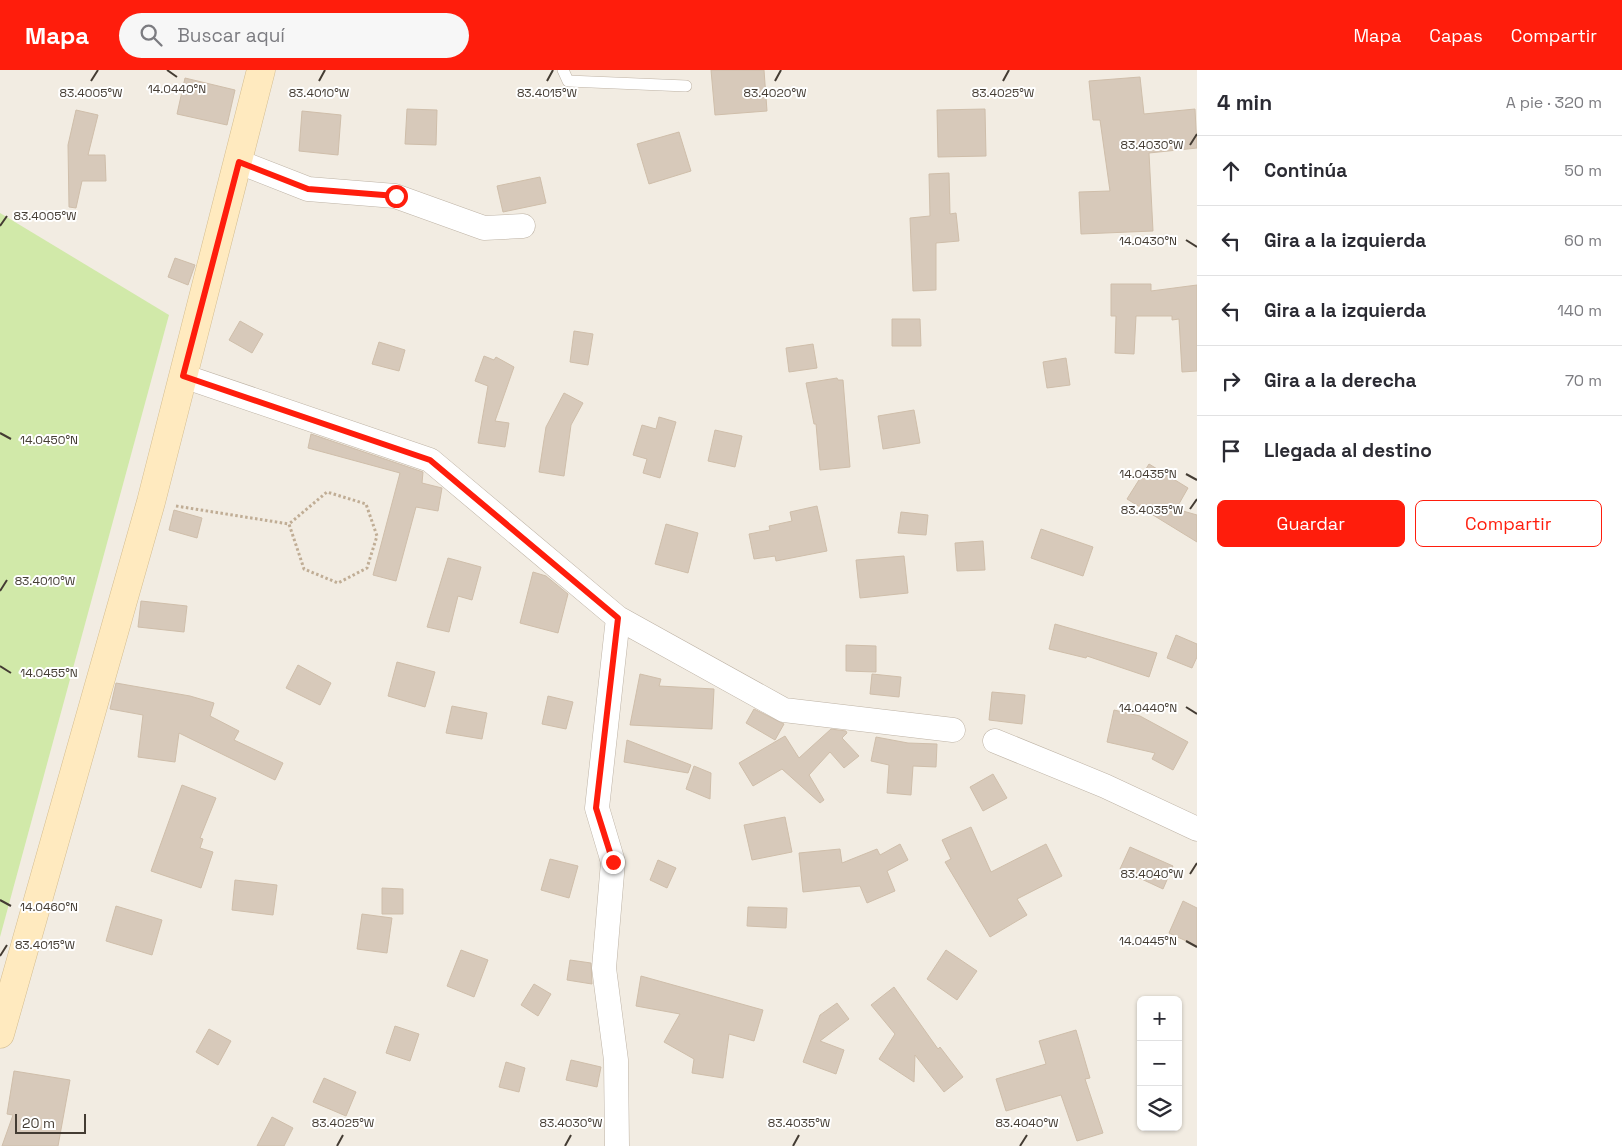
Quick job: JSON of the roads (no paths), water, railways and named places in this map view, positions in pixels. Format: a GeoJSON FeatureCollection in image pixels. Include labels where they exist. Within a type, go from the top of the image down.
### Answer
{"type":"FeatureCollection","features":[{"type":"Feature","properties":{"kind":"street"},"geometry":{"type":"LineString","coordinates":[[0,1034],[151,502],[261,70]]}},
{"type":"Feature","properties":{"kind":"street"},"geometry":{"type":"LineString","coordinates":[[239,162],[308,189],[396,196],[484,228],[523,226]]}},
{"type":"Feature","properties":{"kind":"street"},"geometry":{"type":"LineString","coordinates":[[183,376],[430,460],[618,618],[784,710],[953,730]]}},
{"type":"Feature","properties":{"kind":"street"},"geometry":{"type":"LineString","coordinates":[[617,1146],[616,1060],[604,968],[613,862],[596,808],[618,618]]}},
{"type":"Feature","properties":{"kind":"street"},"geometry":{"type":"LineString","coordinates":[[996,741],[1105,786],[1197,829]]}},
{"type":"Feature","properties":{"kind":"lane"},"geometry":{"type":"LineString","coordinates":[[563,70],[568,81],[686,86]]}}]}
